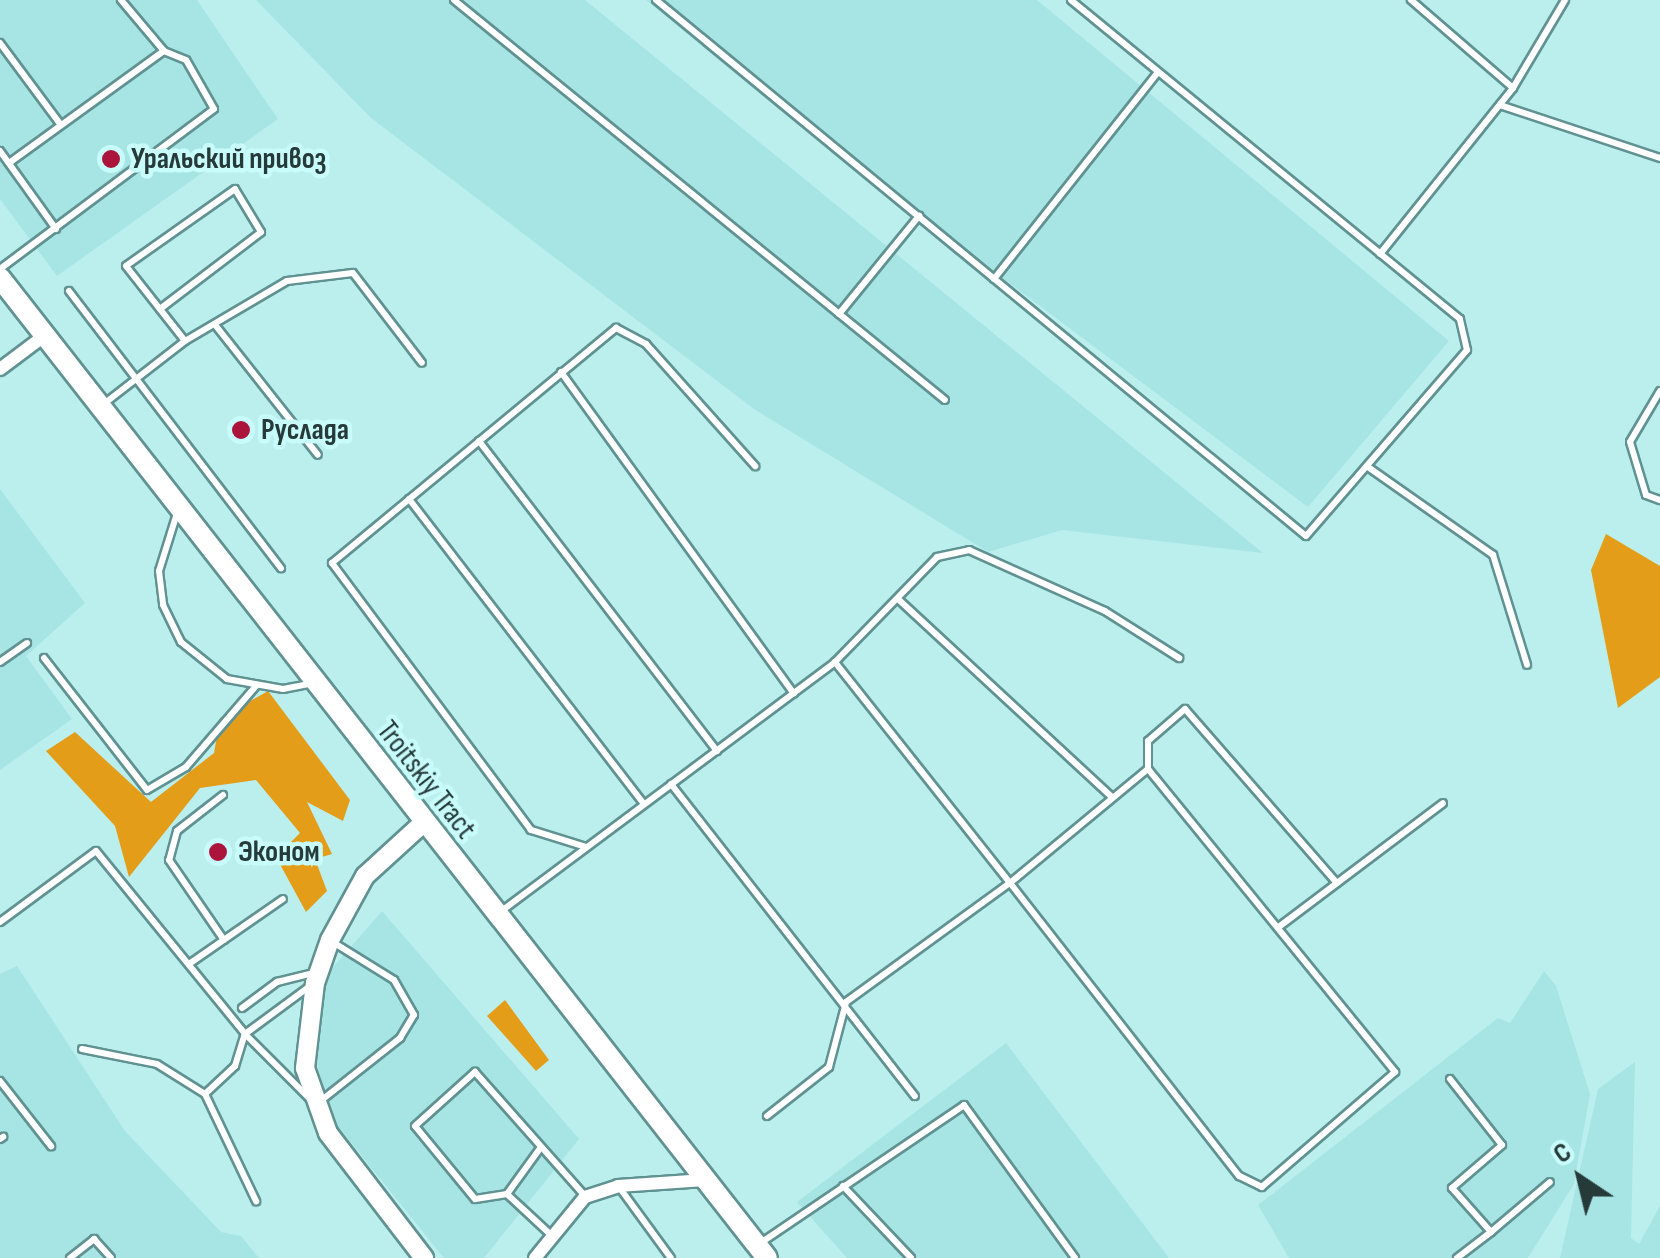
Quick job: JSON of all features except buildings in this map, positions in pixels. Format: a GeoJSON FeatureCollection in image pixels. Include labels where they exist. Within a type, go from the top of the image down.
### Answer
{"type":"FeatureCollection","features":[{"type":"Feature","properties":{"kind":"main road","name":"Troitskiy Tract"},"geometry":{"type":"LineString","coordinates":[[0,278],[422,824],[762,1252]]}},
{"type":"Feature","properties":{"kind":"street"},"geometry":{"type":"LineString","coordinates":[[0,369],[44,336]]}},
{"type":"Feature","properties":{"kind":"street"},"geometry":{"type":"LineString","coordinates":[[422,824],[366,876],[330,940],[317,977],[305,1068],[316,1104],[338,1149],[424,1258]]}},
{"type":"Feature","properties":{"kind":"street"},"geometry":{"type":"LineString","coordinates":[[535,1258],[550,1234],[586,1197],[618,1186],[705,1180]]}},
{"type":"Feature","properties":{"kind":"lane"},"geometry":{"type":"LineString","coordinates":[[0,269],[214,109],[186,60],[164,51],[122,0]]}},
{"type":"Feature","properties":{"kind":"lane"},"geometry":{"type":"LineString","coordinates":[[454,0],[945,400]]}},
{"type":"Feature","properties":{"kind":"lane"},"geometry":{"type":"LineString","coordinates":[[656,0],[1306,536],[1467,350],[1460,320],[1070,0]]}},
{"type":"Feature","properties":{"kind":"lane"},"geometry":{"type":"LineString","coordinates":[[1410,0],[1512,88]]}},
{"type":"Feature","properties":{"kind":"lane"},"geometry":{"type":"LineString","coordinates":[[1380,254],[1500,105],[1565,0]]}},
{"type":"Feature","properties":{"kind":"lane"},"geometry":{"type":"LineString","coordinates":[[0,42],[62,125]]}},
{"type":"Feature","properties":{"kind":"lane"},"geometry":{"type":"LineString","coordinates":[[9,163],[164,51]]}},
{"type":"Feature","properties":{"kind":"lane"},"geometry":{"type":"LineString","coordinates":[[994,278],[1158,72]]}},
{"type":"Feature","properties":{"kind":"lane"},"geometry":{"type":"LineString","coordinates":[[1500,105],[1660,158]]}},
{"type":"Feature","properties":{"kind":"lane"},"geometry":{"type":"LineString","coordinates":[[0,151],[56,228]]}},
{"type":"Feature","properties":{"kind":"lane"},"geometry":{"type":"LineString","coordinates":[[160,310],[261,232],[235,189],[126,266],[160,310],[185,341]]}},
{"type":"Feature","properties":{"kind":"lane"},"geometry":{"type":"LineString","coordinates":[[839,314],[918,216]]}},
{"type":"Feature","properties":{"kind":"lane"},"geometry":{"type":"LineString","coordinates":[[100,407],[185,341],[287,281],[354,273],[422,363]]}},
{"type":"Feature","properties":{"kind":"lane"},"geometry":{"type":"LineString","coordinates":[[69,292],[281,568]]}},
{"type":"Feature","properties":{"kind":"lane"},"geometry":{"type":"LineString","coordinates":[[216,326],[318,455]]}},
{"type":"Feature","properties":{"kind":"lane"},"geometry":{"type":"LineString","coordinates":[[586,848],[531,830],[332,564],[616,328],[646,344],[755,466]]}},
{"type":"Feature","properties":{"kind":"lane"},"geometry":{"type":"LineString","coordinates":[[561,372],[794,694]]}},
{"type":"Feature","properties":{"kind":"lane"},"geometry":{"type":"LineString","coordinates":[[1660,390],[1630,442],[1646,495],[1660,500]]}},
{"type":"Feature","properties":{"kind":"lane"},"geometry":{"type":"LineString","coordinates":[[479,441],[717,751]]}},
{"type":"Feature","properties":{"kind":"lane"},"geometry":{"type":"LineString","coordinates":[[1368,467],[1493,555],[1527,665]]}},
{"type":"Feature","properties":{"kind":"lane"},"geometry":{"type":"LineString","coordinates":[[409,499],[644,804]]}},
{"type":"Feature","properties":{"kind":"lane"},"geometry":{"type":"LineString","coordinates":[[179,509],[158,571],[163,606],[201,662],[227,679],[256,686],[313,684]]}},
{"type":"Feature","properties":{"kind":"lane"},"geometry":{"type":"LineString","coordinates":[[495,916],[835,662],[937,558],[969,550],[1105,611],[1179,658]]}},
{"type":"Feature","properties":{"kind":"lane"},"geometry":{"type":"LineString","coordinates":[[898,600],[1112,796]]}},
{"type":"Feature","properties":{"kind":"lane"},"geometry":{"type":"LineString","coordinates":[[0,662],[28,643]]}},
{"type":"Feature","properties":{"kind":"lane"},"geometry":{"type":"LineString","coordinates":[[44,658],[147,790],[186,767],[256,686]]}},
{"type":"Feature","properties":{"kind":"lane"},"geometry":{"type":"LineString","coordinates":[[835,662],[1239,1176],[1262,1186],[1395,1072],[1148,768],[1148,741],[1185,709],[1337,883]]}},
{"type":"Feature","properties":{"kind":"lane"},"geometry":{"type":"LineString","coordinates":[[767,1116],[829,1067],[846,1002],[1010,882],[1148,768]]}},
{"type":"Feature","properties":{"kind":"lane"},"geometry":{"type":"LineString","coordinates":[[672,784],[846,1002],[915,1096]]}},
{"type":"Feature","properties":{"kind":"lane"},"geometry":{"type":"LineString","coordinates":[[222,795],[177,831],[169,860],[224,940]]}},
{"type":"Feature","properties":{"kind":"lane"},"geometry":{"type":"LineString","coordinates":[[1280,926],[1442,803]]}},
{"type":"Feature","properties":{"kind":"lane"},"geometry":{"type":"LineString","coordinates":[[0,922],[96,850],[245,1034],[316,1104],[400,1038],[414,1015],[394,980],[330,940]]}},
{"type":"Feature","properties":{"kind":"lane"},"geometry":{"type":"LineString","coordinates":[[189,964],[283,899]]}},
{"type":"Feature","properties":{"kind":"lane"},"geometry":{"type":"LineString","coordinates":[[242,1008],[277,982],[317,977]]}},
{"type":"Feature","properties":{"kind":"lane"},"geometry":{"type":"LineString","coordinates":[[205,1094],[235,1066],[245,1034],[317,977]]}},
{"type":"Feature","properties":{"kind":"lane"},"geometry":{"type":"LineString","coordinates":[[82,1049],[157,1064],[205,1094],[256,1201]]}},
{"type":"Feature","properties":{"kind":"lane"},"geometry":{"type":"LineString","coordinates":[[542,1147],[507,1194],[475,1198],[416,1126],[475,1072],[542,1147],[586,1197]]}},
{"type":"Feature","properties":{"kind":"lane"},"geometry":{"type":"LineString","coordinates":[[1450,1079],[1502,1144],[1452,1188],[1491,1232]]}},
{"type":"Feature","properties":{"kind":"lane"},"geometry":{"type":"LineString","coordinates":[[0,1081],[51,1146]]}},
{"type":"Feature","properties":{"kind":"lane"},"geometry":{"type":"LineString","coordinates":[[762,1252],[843,1186],[964,1105],[1075,1258]]}},
{"type":"Feature","properties":{"kind":"lane"},"geometry":{"type":"LineString","coordinates":[[1457,1258],[1550,1182]]}},
{"type":"Feature","properties":{"kind":"lane"},"geometry":{"type":"LineString","coordinates":[[618,1186],[672,1258]]}},
{"type":"Feature","properties":{"kind":"lane"},"geometry":{"type":"LineString","coordinates":[[843,1186],[911,1258]]}},
{"type":"Feature","properties":{"kind":"lane"},"geometry":{"type":"LineString","coordinates":[[507,1194],[550,1234]]}},
{"type":"Feature","properties":{"kind":"lane"},"geometry":{"type":"LineString","coordinates":[[70,1258],[94,1238],[110,1258]]}},
{"type":"Feature","properties":{"kind":"shaded area","name":"Уральский привоз"},"geometry":{"type":"Polygon","coordinates":[[[0,0],[197,0],[278,119],[57,276],[0,199],[0,0]]]}},
{"type":"Feature","properties":{"kind":"shaded area"},"geometry":{"type":"Polygon","coordinates":[[[256,0],[585,0],[1263,553],[1062,530],[988,552],[754,409],[371,118],[256,0]]]}},
{"type":"Feature","properties":{"kind":"shaded area"},"geometry":{"type":"Polygon","coordinates":[[[646,0],[1037,0],[1449,341],[1308,507],[788,117],[646,0]]]}},
{"type":"Feature","properties":{"kind":"shaded area"},"geometry":{"type":"Polygon","coordinates":[[[0,489],[85,603],[26,656],[72,719],[0,770],[0,489]]]}},
{"type":"Feature","properties":{"kind":"shaded area"},"geometry":{"type":"Polygon","coordinates":[[[1606,534],[1660,566],[1660,677],[1618,708],[1591,570],[1606,534]]]}},
{"type":"Feature","properties":{"kind":"shaded area"},"geometry":{"type":"Polygon","coordinates":[[[268,691],[350,800],[343,821],[307,802],[332,854],[315,859],[327,891],[306,912],[276,857],[300,833],[256,780],[200,788],[129,877],[115,826],[46,751],[75,732],[151,802],[214,753],[220,718],[268,691]]]}},
{"type":"Feature","properties":{"kind":"shaded area"},"geometry":{"type":"Polygon","coordinates":[[[382,911],[579,1139],[484,1258],[444,1258],[331,1118],[315,1056],[327,974],[382,911]]]}},
{"type":"Feature","properties":{"kind":"shaded area"},"geometry":{"type":"Polygon","coordinates":[[[17,966],[125,1131],[221,1232],[241,1236],[259,1258],[0,1258],[0,974],[17,966]]]}},
{"type":"Feature","properties":{"kind":"shaded area"},"geometry":{"type":"Polygon","coordinates":[[[1544,971],[1556,986],[1590,1094],[1574,1184],[1528,1258],[1289,1258],[1258,1205],[1498,1018],[1510,1023],[1544,971]]]}},
{"type":"Feature","properties":{"kind":"shaded area"},"geometry":{"type":"Polygon","coordinates":[[[505,1000],[549,1060],[536,1071],[487,1016],[505,1000]]]}},
{"type":"Feature","properties":{"kind":"shaded area"},"geometry":{"type":"Polygon","coordinates":[[[1006,1043],[1169,1258],[847,1258],[797,1202],[1006,1043]]]}},
{"type":"Feature","properties":{"kind":"shaded area"},"geometry":{"type":"Polygon","coordinates":[[[1635,1062],[1631,1238],[1639,1244],[1660,1206],[1660,1258],[1560,1258],[1598,1089],[1635,1062]]]}},
{"type":"Feature","properties":{"kind":"place","name":"Уральский привоз"},"geometry":{"type":"Point","coordinates":[111,159]}},
{"type":"Feature","properties":{"kind":"place","name":"Руслада"},"geometry":{"type":"Point","coordinates":[241,430]}},
{"type":"Feature","properties":{"kind":"place","name":"Эконом"},"geometry":{"type":"Point","coordinates":[218,852]}}]}
